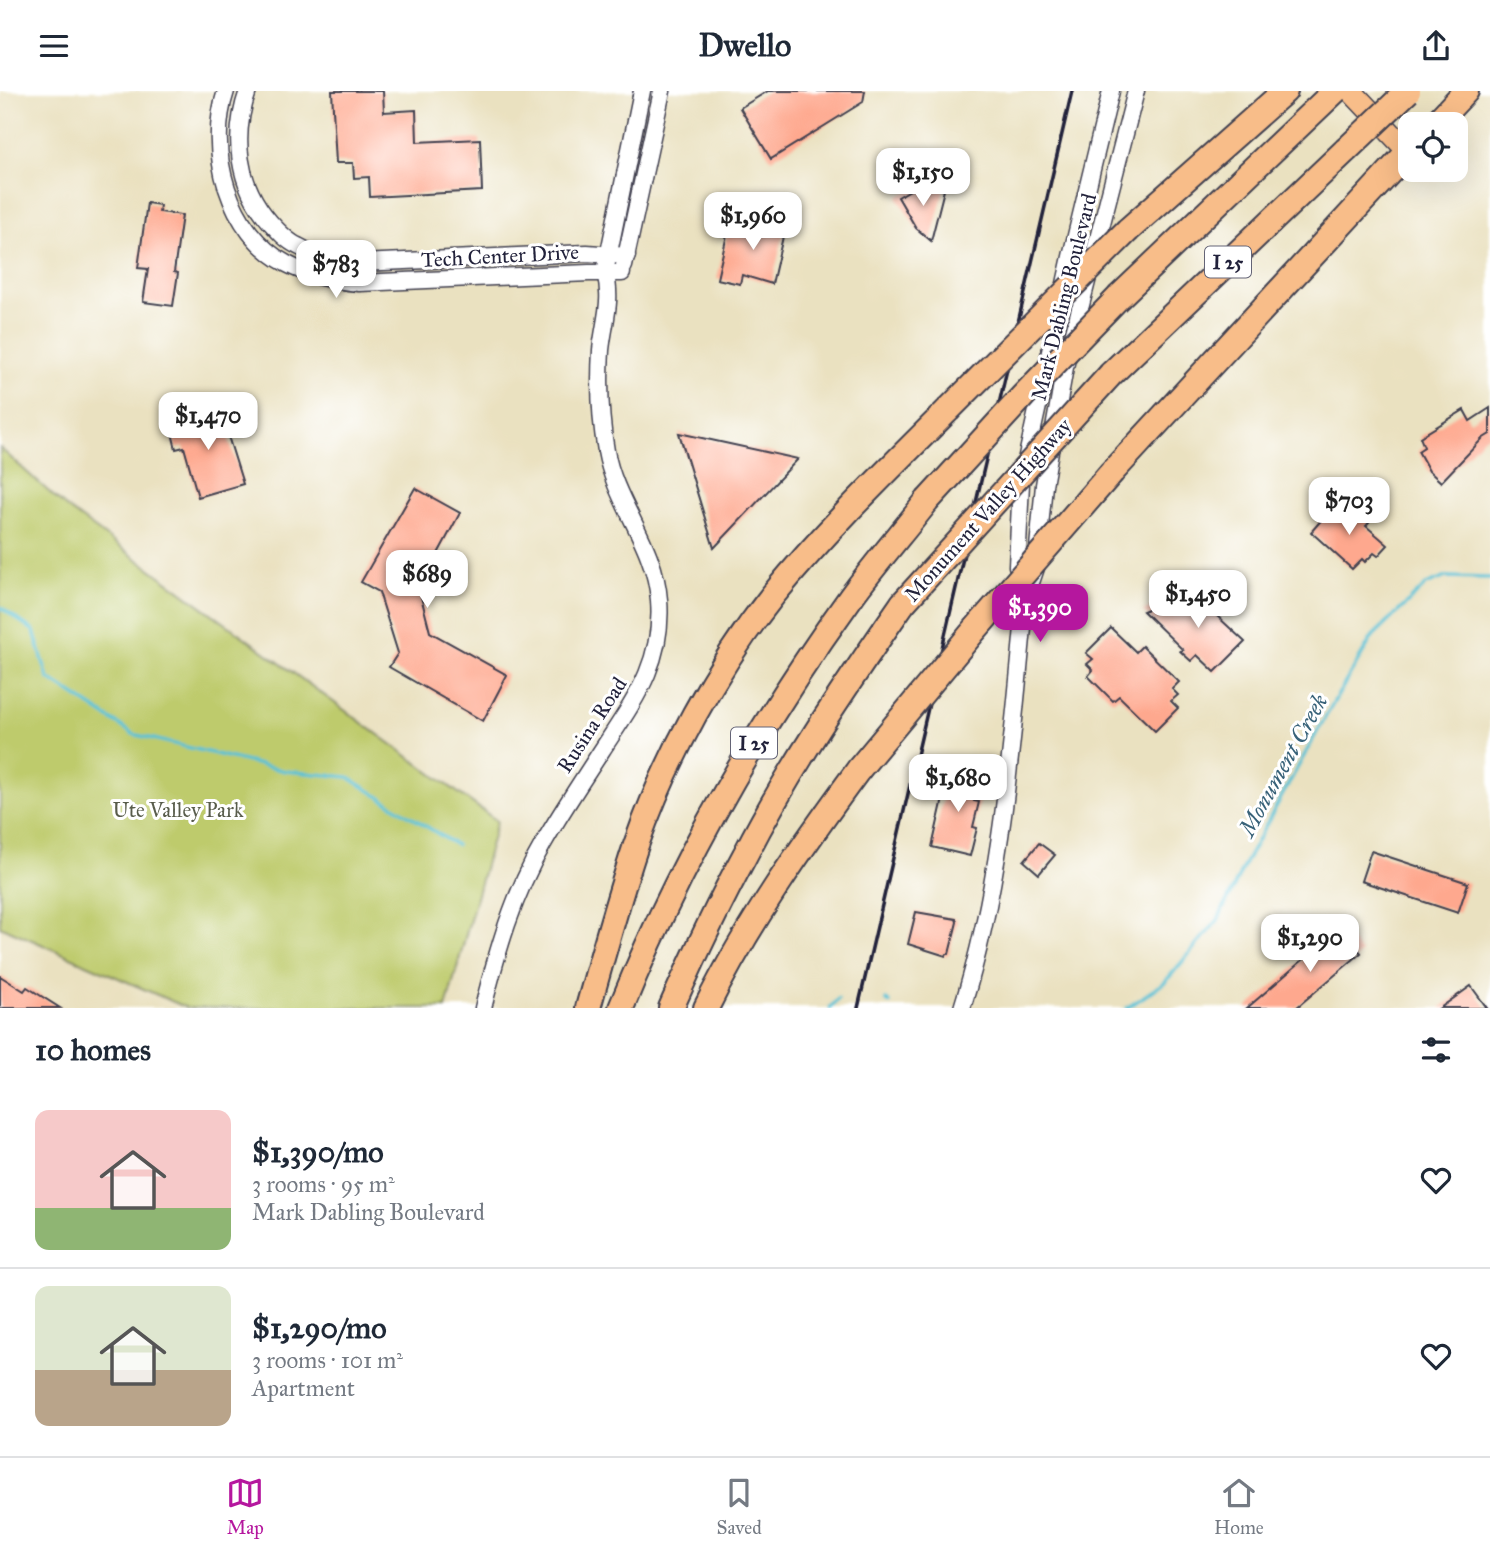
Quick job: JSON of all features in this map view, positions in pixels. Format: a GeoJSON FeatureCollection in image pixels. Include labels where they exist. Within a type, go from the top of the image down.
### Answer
{"type":"FeatureCollection","features":[{"type":"Feature","properties":{"kind":"highway"},"geometry":{"type":"LineString","coordinates":[[588,1008],[637,843],[663,777],[696,713],[772,597],[827,532],[1128,230],[1262,91]]}},
{"type":"Feature","properties":{"kind":"highway"},"geometry":{"type":"LineString","coordinates":[[1149,206],[1285,91]]}},
{"type":"Feature","properties":{"kind":"highway","name":"I 25"},"geometry":{"type":"LineString","coordinates":[[621,1008],[698,841],[742,761],[852,596],[927,501],[1023,396],[1120,296],[1335,91]]}},
{"type":"Feature","properties":{"kind":"highway","name":"Monument Valley Highway"},"geometry":{"type":"LineString","coordinates":[[671,1008],[746,853],[814,738],[903,603],[1111,374],[1408,91]]}},
{"type":"Feature","properties":{"kind":"highway"},"geometry":{"type":"LineString","coordinates":[[1446,112],[1466,91]]}},
{"type":"Feature","properties":{"kind":"highway"},"geometry":{"type":"LineString","coordinates":[[706,1008],[760,912],[819,823],[859,769],[1112,472],[1398,164]]}},
{"type":"Feature","properties":{"kind":"main road"},"geometry":{"type":"LineString","coordinates":[[1350,91],[1398,139]]}},
{"type":"Feature","properties":{"kind":"street","name":"Tech Center Drive"},"geometry":{"type":"LineString","coordinates":[[226,91],[219,120],[221,172],[230,197],[246,226],[265,247],[285,263],[336,281],[359,283],[622,273]]}},
{"type":"Feature","properties":{"kind":"street","name":"Tech Center Drive"},"geometry":{"type":"LineString","coordinates":[[248,91],[239,123],[241,168],[248,188],[263,214],[279,233],[296,246],[340,261],[360,263],[608,254],[627,256]]}},
{"type":"Feature","properties":{"kind":"street"},"geometry":{"type":"LineString","coordinates":[[605,272],[642,91]]}},
{"type":"Feature","properties":{"kind":"street","name":"Rusina Road"},"geometry":{"type":"LineString","coordinates":[[483,1008],[508,920],[526,878],[542,845],[581,781],[638,696],[655,650],[659,602],[656,579],[640,532],[612,476],[606,451],[600,384],[603,329],[610,291],[622,273],[627,256],[662,91]]}},
{"type":"Feature","properties":{"kind":"street","name":"Mark Dabling Boulevard"},"geometry":{"type":"LineString","coordinates":[[1027,597],[1017,566],[1021,483],[1111,91]]}},
{"type":"Feature","properties":{"kind":"street","name":"Mark Dabling Boulevard"},"geometry":{"type":"LineString","coordinates":[[962,1008],[983,939],[997,860],[1027,597],[1036,568],[1044,485],[1065,367],[1136,91]]}},
{"type":"Feature","properties":{"kind":"street","name":"Rusina Road"},"geometry":{"type":"LineString","coordinates":[[605,272],[610,291]]}},
{"type":"Feature","properties":{"kind":"green space","name":"Ute Valley Park"},"geometry":{"type":"Polygon","coordinates":[[[0,448],[68,509],[497,821],[446,1008],[187,1008],[0,926],[0,448]]]}},
{"type":"Feature","properties":{"kind":"building"},"geometry":{"type":"Polygon","coordinates":[[[332,91],[383,91],[384,112],[416,110],[417,142],[480,139],[482,191],[370,197],[369,177],[354,178],[353,163],[336,163],[332,91]]]}},
{"type":"Feature","properties":{"kind":"building"},"geometry":{"type":"Polygon","coordinates":[[[768,91],[865,91],[863,102],[771,159],[740,108],[768,91]]]}},
{"type":"Feature","properties":{"kind":"building"},"geometry":{"type":"Polygon","coordinates":[[[919,185],[944,190],[931,241],[916,228],[898,197],[919,185]]]}},
{"type":"Feature","properties":{"kind":"building"},"geometry":{"type":"Polygon","coordinates":[[[147,203],[160,205],[159,212],[182,215],[174,272],[178,273],[173,306],[143,302],[148,269],[138,268],[147,203]]]}},
{"type":"Feature","properties":{"kind":"building"},"geometry":{"type":"Polygon","coordinates":[[[785,210],[792,224],[785,228],[772,284],[742,275],[740,284],[717,279],[729,226],[766,234],[770,219],[785,210]]]}},
{"type":"Feature","properties":{"kind":"building"},"geometry":{"type":"Polygon","coordinates":[[[1490,408],[1490,434],[1441,482],[1429,471],[1418,451],[1424,447],[1420,437],[1464,410],[1470,421],[1490,408]]]}},
{"type":"Feature","properties":{"kind":"building"},"geometry":{"type":"Polygon","coordinates":[[[211,409],[214,419],[226,414],[233,435],[228,436],[243,484],[198,497],[184,447],[176,449],[171,429],[187,415],[202,411],[206,415],[211,409]]]}},
{"type":"Feature","properties":{"kind":"building"},"geometry":{"type":"Polygon","coordinates":[[[679,433],[798,459],[714,548],[679,433]]]}},
{"type":"Feature","properties":{"kind":"building"},"geometry":{"type":"Polygon","coordinates":[[[415,488],[460,513],[419,589],[430,632],[507,675],[483,721],[389,667],[398,653],[379,592],[361,582],[415,488]]]}},
{"type":"Feature","properties":{"kind":"building"},"geometry":{"type":"Polygon","coordinates":[[[1349,505],[1369,523],[1366,526],[1388,545],[1378,556],[1374,553],[1365,562],[1362,559],[1352,569],[1311,532],[1331,509],[1339,516],[1349,505]]]}},
{"type":"Feature","properties":{"kind":"building"},"geometry":{"type":"Polygon","coordinates":[[[1206,592],[1223,608],[1216,615],[1245,642],[1215,672],[1197,655],[1191,661],[1143,611],[1172,599],[1187,612],[1206,592]]]}},
{"type":"Feature","properties":{"kind":"building"},"geometry":{"type":"Polygon","coordinates":[[[1111,628],[1136,652],[1142,646],[1179,682],[1172,689],[1178,695],[1171,701],[1178,708],[1155,731],[1119,696],[1113,701],[1088,676],[1093,670],[1087,664],[1093,659],[1086,653],[1111,628]]]}},
{"type":"Feature","properties":{"kind":"building"},"geometry":{"type":"Polygon","coordinates":[[[950,768],[980,774],[974,801],[979,802],[973,827],[977,828],[970,856],[932,847],[950,768]]]}},
{"type":"Feature","properties":{"kind":"building"},"geometry":{"type":"Polygon","coordinates":[[[1039,843],[1055,855],[1039,874],[1024,861],[1039,843]]]}},
{"type":"Feature","properties":{"kind":"building"},"geometry":{"type":"Polygon","coordinates":[[[1371,851],[1468,883],[1458,913],[1361,881],[1371,851]]]}},
{"type":"Feature","properties":{"kind":"building"},"geometry":{"type":"Polygon","coordinates":[[[916,912],[956,919],[949,954],[946,956],[908,944],[916,912]]]}},
{"type":"Feature","properties":{"kind":"building"},"geometry":{"type":"Polygon","coordinates":[[[1340,928],[1361,953],[1296,1008],[1247,1008],[1340,928]]]}},
{"type":"Feature","properties":{"kind":"building"},"geometry":{"type":"Polygon","coordinates":[[[0,976],[24,991],[27,987],[60,1008],[0,1008],[0,976]]]}},
{"type":"Feature","properties":{"kind":"building"},"geometry":{"type":"Polygon","coordinates":[[[1471,986],[1487,1008],[1440,1008],[1471,986]]]}},
{"type":"Feature","properties":{"kind":"waterway","name":"Monument Creek"},"geometry":{"type":"LineString","coordinates":[[1127,1008],[1165,982],[1218,920],[1245,863],[1373,636],[1426,585],[1446,577],[1490,578]]}},
{"type":"Feature","properties":{"kind":"waterway"},"geometry":{"type":"LineString","coordinates":[[0,607],[34,631],[48,678],[133,734],[285,771],[348,777],[456,845]]}},
{"type":"Feature","properties":{"kind":"waterway"},"geometry":{"type":"LineString","coordinates":[[830,1008],[838,999]]}},
{"type":"Feature","properties":{"kind":"waterway"},"geometry":{"type":"LineString","coordinates":[[886,1000],[890,1003]]}},
{"type":"Feature","properties":{"kind":"railway"},"geometry":{"type":"LineString","coordinates":[[858,1008],[1072,91]]}}]}
